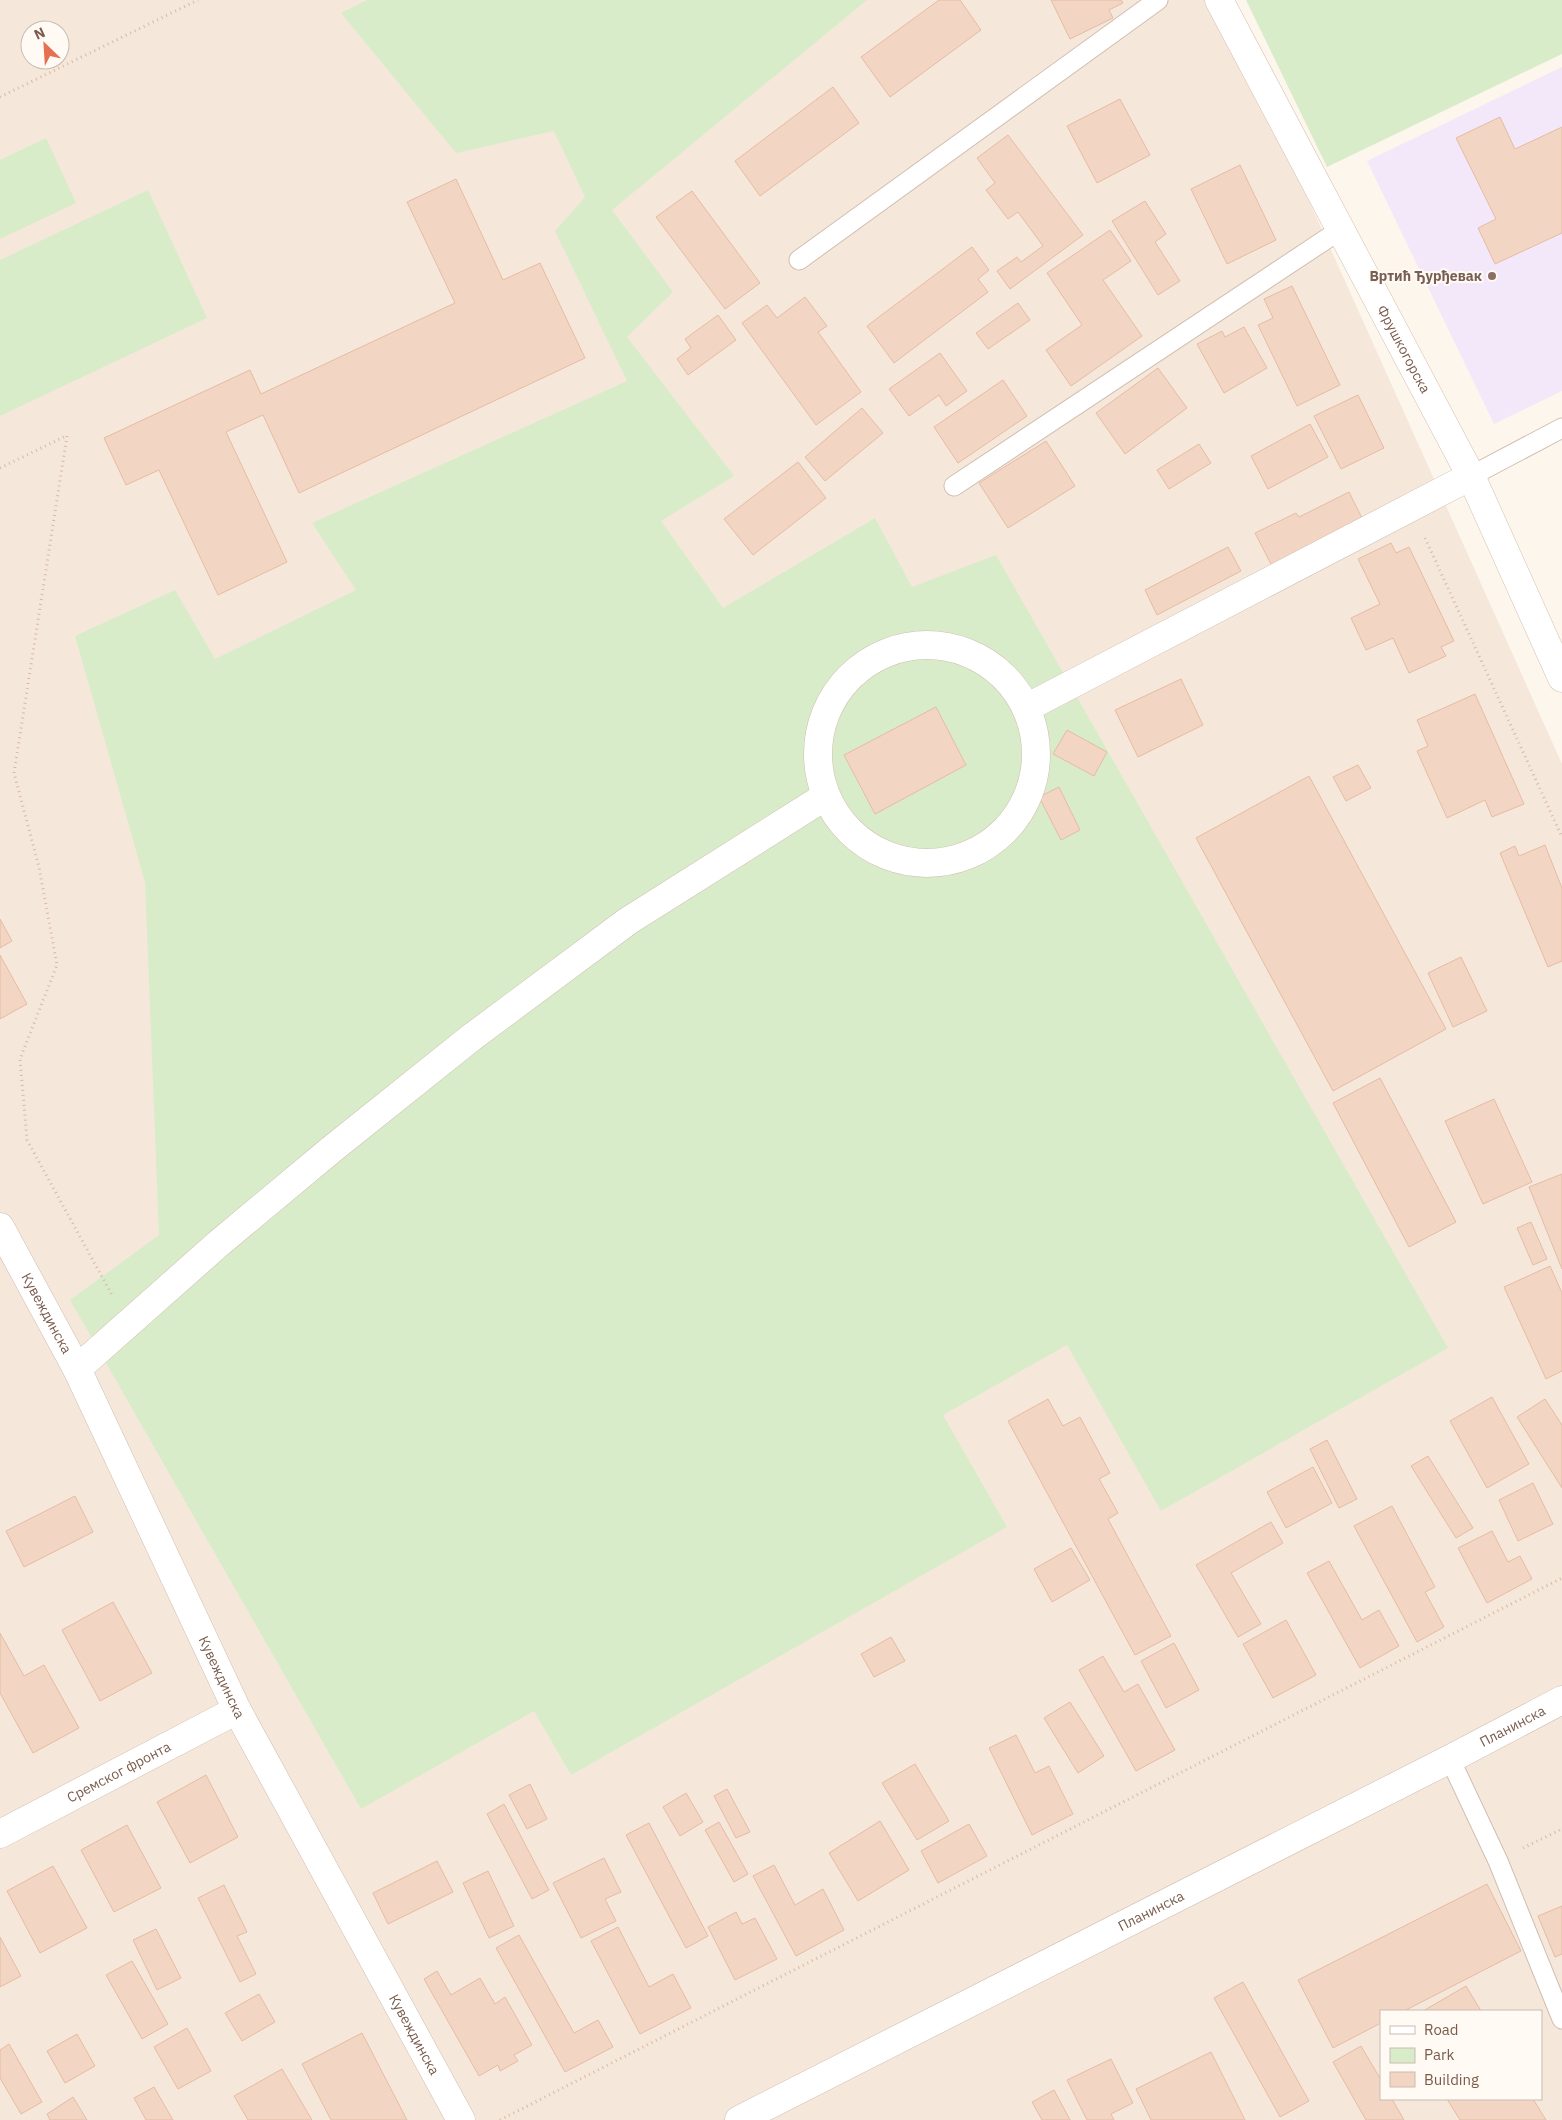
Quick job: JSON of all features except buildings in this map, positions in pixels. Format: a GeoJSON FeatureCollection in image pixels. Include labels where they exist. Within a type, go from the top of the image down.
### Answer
{"type":"FeatureCollection","features":[{"type":"Feature","properties":{"kind":"street","name":"Фрушкогорска"},"geometry":{"type":"LineString","coordinates":[[1219,0],[1471,476],[1562,678]]}},
{"type":"Feature","properties":{"kind":"street"},"geometry":{"type":"LineString","coordinates":[[1026,708],[1471,476]]}},
{"type":"Feature","properties":{"kind":"street"},"geometry":{"type":"LineString","coordinates":[[910,646],[938,646],[966,652],[991,665],[1011,684],[1026,708],[1035,735],[1036,764],[1029,792],[1015,817],[996,838],[971,853],[944,862],[915,862],[887,855],[862,841],[841,822],[826,796],[819,769],[818,741],[826,714],[839,689],[859,669],[883,654],[910,646]]}},
{"type":"Feature","properties":{"kind":"street"},"geometry":{"type":"LineString","coordinates":[[76,1369],[218,1244],[324,1155],[472,1037],[628,922],[826,796]]}},
{"type":"Feature","properties":{"kind":"street","name":"Кувеждинска"},"geometry":{"type":"LineString","coordinates":[[0,1227],[76,1369],[237,1710],[461,2120]]}},
{"type":"Feature","properties":{"kind":"street","name":"Планинска"},"geometry":{"type":"LineString","coordinates":[[740,2120],[1450,1760],[1562,1700]]}},
{"type":"Feature","properties":{"kind":"street","name":"Сремског фронта"},"geometry":{"type":"LineString","coordinates":[[0,1834],[237,1710]]}},
{"type":"Feature","properties":{"kind":"lane"},"geometry":{"type":"LineString","coordinates":[[799,260],[1158,0]]}},
{"type":"Feature","properties":{"kind":"lane"},"geometry":{"type":"LineString","coordinates":[[954,486],[1340,230]]}},
{"type":"Feature","properties":{"kind":"lane"},"geometry":{"type":"LineString","coordinates":[[1471,476],[1562,428]]}},
{"type":"Feature","properties":{"kind":"lane"},"geometry":{"type":"LineString","coordinates":[[1450,1760],[1498,1861],[1562,2019]]}},
{"type":"Feature","properties":{"kind":"path"},"geometry":{"type":"LineString","coordinates":[[0,97],[198,0]]}},
{"type":"Feature","properties":{"kind":"path"},"geometry":{"type":"LineString","coordinates":[[0,468],[67,436],[14,773],[40,867],[57,964],[20,1059],[27,1140],[127,1323]]}},
{"type":"Feature","properties":{"kind":"path"},"geometry":{"type":"LineString","coordinates":[[1410,507],[1562,837]]}},
{"type":"Feature","properties":{"kind":"path"},"geometry":{"type":"LineString","coordinates":[[500,2120],[1562,1578]]}},
{"type":"Feature","properties":{"kind":"path"},"geometry":{"type":"LineString","coordinates":[[1498,1861],[1562,1829]]}},
{"type":"Feature","properties":{"kind":"shaded area"},"geometry":{"type":"Polygon","coordinates":[[[0,0],[1216,0],[1230,25],[1562,764],[1562,2120],[0,2120],[0,0]]]}},
{"type":"Feature","properties":{"kind":"shaded area","name":"Вртић Ђурђевак"},"geometry":{"type":"Polygon","coordinates":[[[1562,67],[1562,391],[1494,424],[1367,161],[1562,67]]]}},
{"type":"Feature","properties":{"kind":"green space"},"geometry":{"type":"Polygon","coordinates":[[[367,0],[867,0],[612,210],[673,292],[627,337],[734,476],[661,521],[723,608],[875,518],[912,587],[996,555],[1448,1348],[1161,1511],[1067,1345],[943,1415],[1007,1527],[571,1775],[534,1711],[361,1809],[70,1300],[159,1235],[145,882],[75,636],[175,590],[215,659],[356,590],[312,523],[627,381],[555,231],[585,197],[554,131],[456,153],[341,13],[367,0]]]}},
{"type":"Feature","properties":{"kind":"green space"},"geometry":{"type":"Polygon","coordinates":[[[1246,0],[1562,0],[1562,54],[1327,167],[1246,0]]]}},
{"type":"Feature","properties":{"kind":"green space"},"geometry":{"type":"Polygon","coordinates":[[[46,138],[76,203],[0,239],[0,160],[46,138]]]}},
{"type":"Feature","properties":{"kind":"green space"},"geometry":{"type":"Polygon","coordinates":[[[148,190],[207,318],[0,416],[0,260],[148,190]]]}},
{"type":"Feature","properties":{"kind":"place","name":"Вртић Ђурђевак"},"geometry":{"type":"Point","coordinates":[1492,276]}}]}
